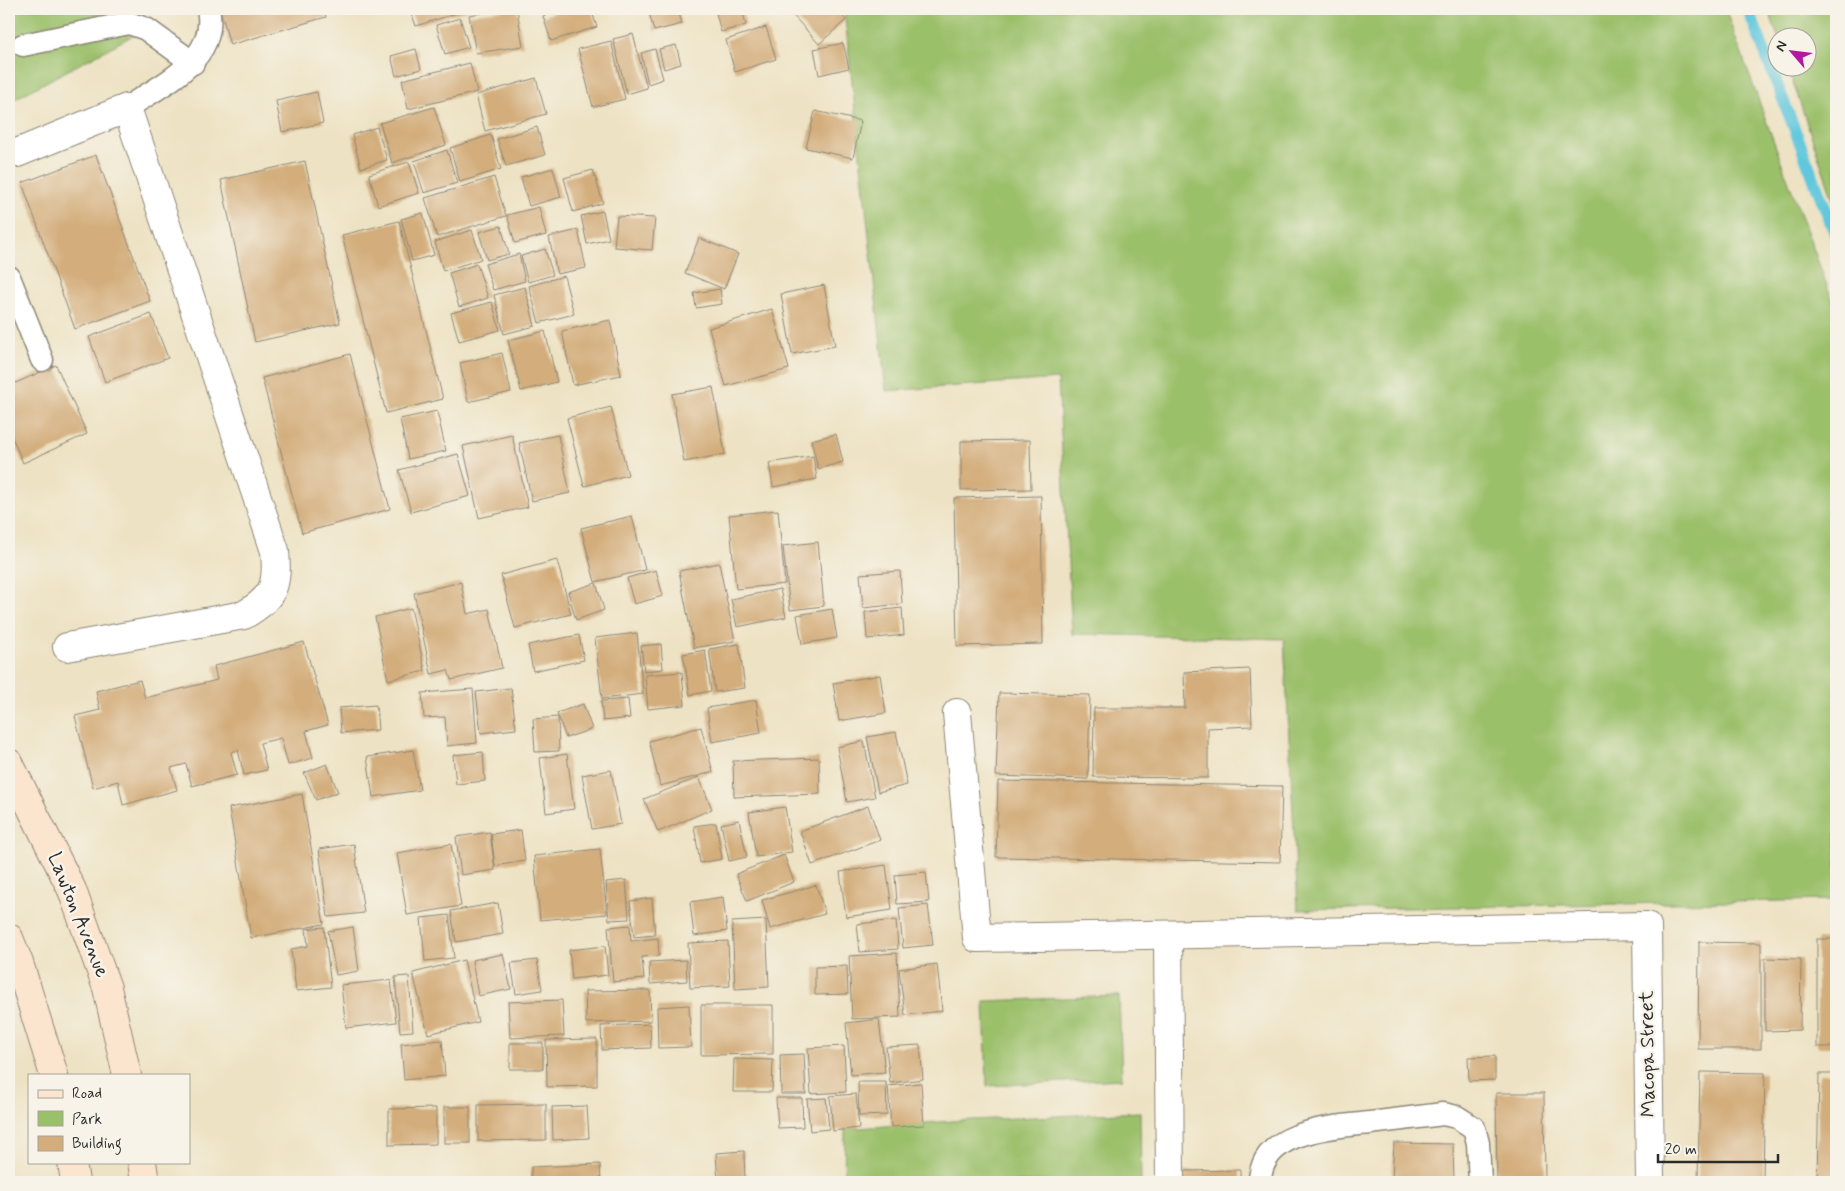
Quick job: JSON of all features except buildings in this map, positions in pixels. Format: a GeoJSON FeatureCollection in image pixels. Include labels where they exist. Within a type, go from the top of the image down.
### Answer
{"type":"FeatureCollection","features":[{"type":"Feature","properties":{"kind":"main road","name":"Lawton Avenue"},"geometry":{"type":"LineString","coordinates":[[9,764],[72,890],[107,988],[127,1074]]}},
{"type":"Feature","properties":{"kind":"main road"},"geometry":{"type":"LineString","coordinates":[[9,938],[19,963],[54,1074]]}},
{"type":"Feature","properties":{"kind":"main road"},"geometry":{"type":"LineString","coordinates":[[72,1164],[75,1182]]}},
{"type":"Feature","properties":{"kind":"main road"},"geometry":{"type":"LineString","coordinates":[[142,1164],[145,1182]]}},
{"type":"Feature","properties":{"kind":"street"},"geometry":{"type":"LineString","coordinates":[[9,153],[17,153],[127,108],[274,551],[277,574],[272,592],[259,606],[244,615],[67,647]]}},
{"type":"Feature","properties":{"kind":"street"},"geometry":{"type":"LineString","coordinates":[[957,713],[977,938],[1168,935],[1170,1182]]}},
{"type":"Feature","properties":{"kind":"street","name":"Macopa Street"},"geometry":{"type":"LineString","coordinates":[[1168,935],[1647,926],[1650,1182]]}},
{"type":"Feature","properties":{"kind":"lane"},"geometry":{"type":"LineString","coordinates":[[127,108],[193,63],[207,42],[211,23],[208,9]]}},
{"type":"Feature","properties":{"kind":"lane"},"geometry":{"type":"LineString","coordinates":[[23,45],[129,23],[146,29],[193,63]]}},
{"type":"Feature","properties":{"kind":"lane"},"geometry":{"type":"LineString","coordinates":[[9,278],[42,360]]}},
{"type":"Feature","properties":{"kind":"lane"},"geometry":{"type":"LineString","coordinates":[[1260,1182],[1260,1174],[1270,1154],[1309,1131],[1443,1114],[1457,1117],[1474,1128],[1478,1143],[1480,1182]]}},
{"type":"Feature","properties":{"kind":"green space"},"geometry":{"type":"Polygon","coordinates":[[[9,9],[126,9],[139,32],[9,102],[9,9]]]}},
{"type":"Feature","properties":{"kind":"green space"},"geometry":{"type":"Polygon","coordinates":[[[844,9],[1725,9],[1836,310],[1836,900],[1298,910],[1284,639],[1072,634],[1058,379],[886,391],[844,9]]]}},
{"type":"Feature","properties":{"kind":"green space"},"geometry":{"type":"Polygon","coordinates":[[[1768,9],[1836,9],[1836,208],[1791,78],[1818,78],[1818,28],[1775,28],[1768,9]]]}},
{"type":"Feature","properties":{"kind":"green space"},"geometry":{"type":"Polygon","coordinates":[[[1119,996],[1122,1079],[987,1086],[984,1001],[1119,996]]]}},
{"type":"Feature","properties":{"kind":"green space"},"geometry":{"type":"Polygon","coordinates":[[[1140,1112],[1141,1182],[844,1182],[845,1129],[952,1121],[1140,1112]]]}},
{"type":"Feature","properties":{"kind":"waterway"},"geometry":{"type":"LineString","coordinates":[[1748,9],[1836,236]]}}]}
